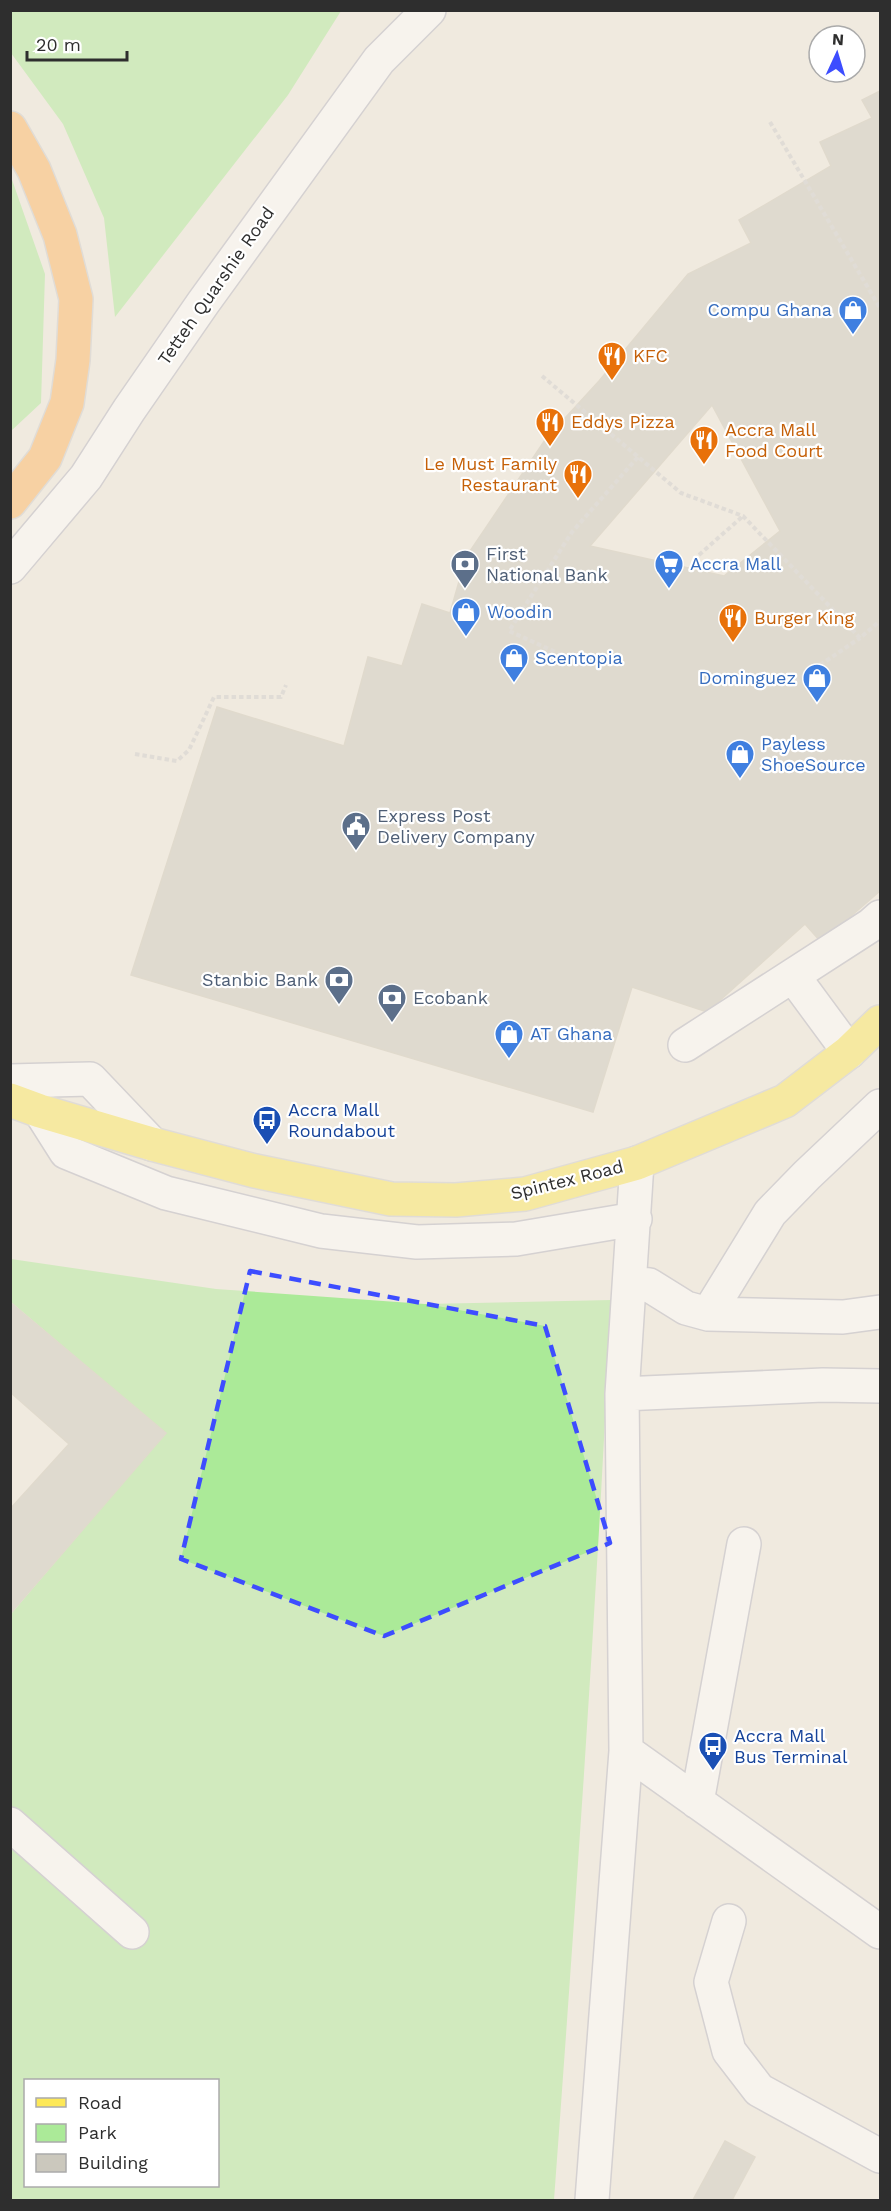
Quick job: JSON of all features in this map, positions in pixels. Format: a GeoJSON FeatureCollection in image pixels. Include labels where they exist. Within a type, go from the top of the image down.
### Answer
{"type":"FeatureCollection","features":[{"type":"Feature","properties":{"kind":"highway"},"geometry":{"type":"LineString","coordinates":[[10,128],[34,170],[60,235],[76,299],[73,360],[67,404],[45,458],[10,502]]}},
{"type":"Feature","properties":{"kind":"main road","name":"Spintex Road"},"geometry":{"type":"LineString","coordinates":[[25,1106],[152,1144],[255,1171],[391,1199],[456,1200],[525,1194],[637,1163],[784,1101],[849,1052],[880,1022]]}},
{"type":"Feature","properties":{"kind":"street","name":"Tetteh Quarshie Road"},"geometry":{"type":"LineString","coordinates":[[10,567],[86,477],[129,410],[224,274],[379,60],[429,10]]}},
{"type":"Feature","properties":{"kind":"street"},"geometry":{"type":"LineString","coordinates":[[685,1045],[880,917]]}},
{"type":"Feature","properties":{"kind":"street"},"geometry":{"type":"LineString","coordinates":[[793,976],[849,1052]]}},
{"type":"Feature","properties":{"kind":"street"},"geometry":{"type":"LineString","coordinates":[[10,1081],[90,1080],[152,1144]]}},
{"type":"Feature","properties":{"kind":"street"},"geometry":{"type":"LineString","coordinates":[[25,1106],[66,1152],[166,1193],[321,1231],[417,1242],[516,1239],[635,1220]]}},
{"type":"Feature","properties":{"kind":"street"},"geometry":{"type":"LineString","coordinates":[[708,1314],[770,1213],[880,1106]]}},
{"type":"Feature","properties":{"kind":"street"},"geometry":{"type":"LineString","coordinates":[[592,2200],[626,1751],[622,1394],[637,1163]]}},
{"type":"Feature","properties":{"kind":"street"},"geometry":{"type":"LineString","coordinates":[[630,1283],[649,1285],[686,1308],[708,1314],[843,1317],[880,1312]]}},
{"type":"Feature","properties":{"kind":"street"},"geometry":{"type":"LineString","coordinates":[[622,1394],[823,1385],[880,1386]]}},
{"type":"Feature","properties":{"kind":"street"},"geometry":{"type":"LineString","coordinates":[[697,1802],[744,1544]]}},
{"type":"Feature","properties":{"kind":"street"},"geometry":{"type":"LineString","coordinates":[[626,1751],[880,1932]]}},
{"type":"Feature","properties":{"kind":"street"},"geometry":{"type":"LineString","coordinates":[[10,1824],[132,1932]]}},
{"type":"Feature","properties":{"kind":"street"},"geometry":{"type":"LineString","coordinates":[[729,1921],[711,1982],[729,2051],[759,2090],[880,2156]]}},
{"type":"Feature","properties":{"kind":"path"},"geometry":{"type":"LineString","coordinates":[[770,122],[880,308]]}},
{"type":"Feature","properties":{"kind":"path"},"geometry":{"type":"LineString","coordinates":[[542,376],[681,493],[743,516],[860,638]]}},
{"type":"Feature","properties":{"kind":"path"},"geometry":{"type":"LineString","coordinates":[[582,664],[510,631],[572,532],[638,457]]}},
{"type":"Feature","properties":{"kind":"path"},"geometry":{"type":"LineString","coordinates":[[699,555],[743,516]]}},
{"type":"Feature","properties":{"kind":"path"},"geometry":{"type":"LineString","coordinates":[[789,686],[860,638],[880,621]]}},
{"type":"Feature","properties":{"kind":"path"},"geometry":{"type":"LineString","coordinates":[[135,753],[177,761],[189,750],[214,697],[281,698],[286,685]]}},
{"type":"Feature","properties":{"kind":"highlighted area"},"geometry":{"type":"Polygon","coordinates":[[[250,1271],[545,1326],[610,1543],[384,1636],[181,1559],[250,1271]]]}},
{"type":"Feature","properties":{"kind":"green space"},"geometry":{"type":"Polygon","coordinates":[[[11,10],[341,11],[288,95],[115,317],[104,218],[63,124],[11,53],[11,10]]]}},
{"type":"Feature","properties":{"kind":"green space"},"geometry":{"type":"Polygon","coordinates":[[[10,174],[45,274],[41,403],[11,431],[10,174]]]}},
{"type":"Feature","properties":{"kind":"green space"},"geometry":{"type":"Polygon","coordinates":[[[11,1259],[216,1289],[425,1304],[611,1300],[586,1751],[554,2200],[11,2200],[11,1614],[165,1433],[11,1302],[11,1259]]]}},
{"type":"Feature","properties":{"kind":"building","name":"Accra Mall"},"geometry":{"type":"Polygon","coordinates":[[[880,91],[880,891],[821,942],[805,924],[707,1012],[632,987],[593,1112],[131,975],[217,707],[344,746],[368,657],[402,666],[422,604],[450,613],[466,557],[545,440],[599,381],[688,274],[751,243],[739,220],[831,166],[820,142],[872,118],[862,100],[880,91]],[[712,405],[590,546],[724,576],[780,531],[712,405]]]}},
{"type":"Feature","properties":{"kind":"building"},"geometry":{"type":"Polygon","coordinates":[[[10,1302],[166,1433],[10,1614],[10,1509],[69,1444],[10,1392],[10,1302]]]}},
{"type":"Feature","properties":{"kind":"building"},"geometry":{"type":"Polygon","coordinates":[[[725,2141],[755,2157],[732,2200],[693,2200],[725,2141]]]}},
{"type":"Feature","properties":{"kind":"place","name":"Compu Ghana"},"geometry":{"type":"Point","coordinates":[853,336]}},
{"type":"Feature","properties":{"kind":"place","name":"KFC"},"geometry":{"type":"Point","coordinates":[612,382]}},
{"type":"Feature","properties":{"kind":"place","name":"Eddys Pizza"},"geometry":{"type":"Point","coordinates":[550,448]}},
{"type":"Feature","properties":{"kind":"place","name":"Accra Mall Food Court"},"geometry":{"type":"Point","coordinates":[704,466]}},
{"type":"Feature","properties":{"kind":"place","name":"Le Must Family Restaurant"},"geometry":{"type":"Point","coordinates":[578,500]}},
{"type":"Feature","properties":{"kind":"place","name":"First National Bank"},"geometry":{"type":"Point","coordinates":[465,590]}},
{"type":"Feature","properties":{"kind":"place","name":"Accra Mall"},"geometry":{"type":"Point","coordinates":[669,590]}},
{"type":"Feature","properties":{"kind":"place","name":"Woodin"},"geometry":{"type":"Point","coordinates":[466,638]}},
{"type":"Feature","properties":{"kind":"place","name":"Burger King"},"geometry":{"type":"Point","coordinates":[733,644]}},
{"type":"Feature","properties":{"kind":"place","name":"Scentopia"},"geometry":{"type":"Point","coordinates":[514,684]}},
{"type":"Feature","properties":{"kind":"place","name":"Dominguez"},"geometry":{"type":"Point","coordinates":[817,704]}},
{"type":"Feature","properties":{"kind":"place","name":"Payless ShoeSource"},"geometry":{"type":"Point","coordinates":[740,780]}},
{"type":"Feature","properties":{"kind":"place","name":"Express Post Delivery Company"},"geometry":{"type":"Point","coordinates":[356,852]}},
{"type":"Feature","properties":{"kind":"place","name":"Stanbic Bank"},"geometry":{"type":"Point","coordinates":[339,1006]}},
{"type":"Feature","properties":{"kind":"place","name":"Ecobank"},"geometry":{"type":"Point","coordinates":[392,1024]}},
{"type":"Feature","properties":{"kind":"place","name":"AT Ghana"},"geometry":{"type":"Point","coordinates":[509,1060]}},
{"type":"Feature","properties":{"kind":"place","name":"Accra Mall Roundabout"},"geometry":{"type":"Point","coordinates":[267,1146]}},
{"type":"Feature","properties":{"kind":"place","name":"Accra Mall Bus Terminal"},"geometry":{"type":"Point","coordinates":[713,1772]}}]}
